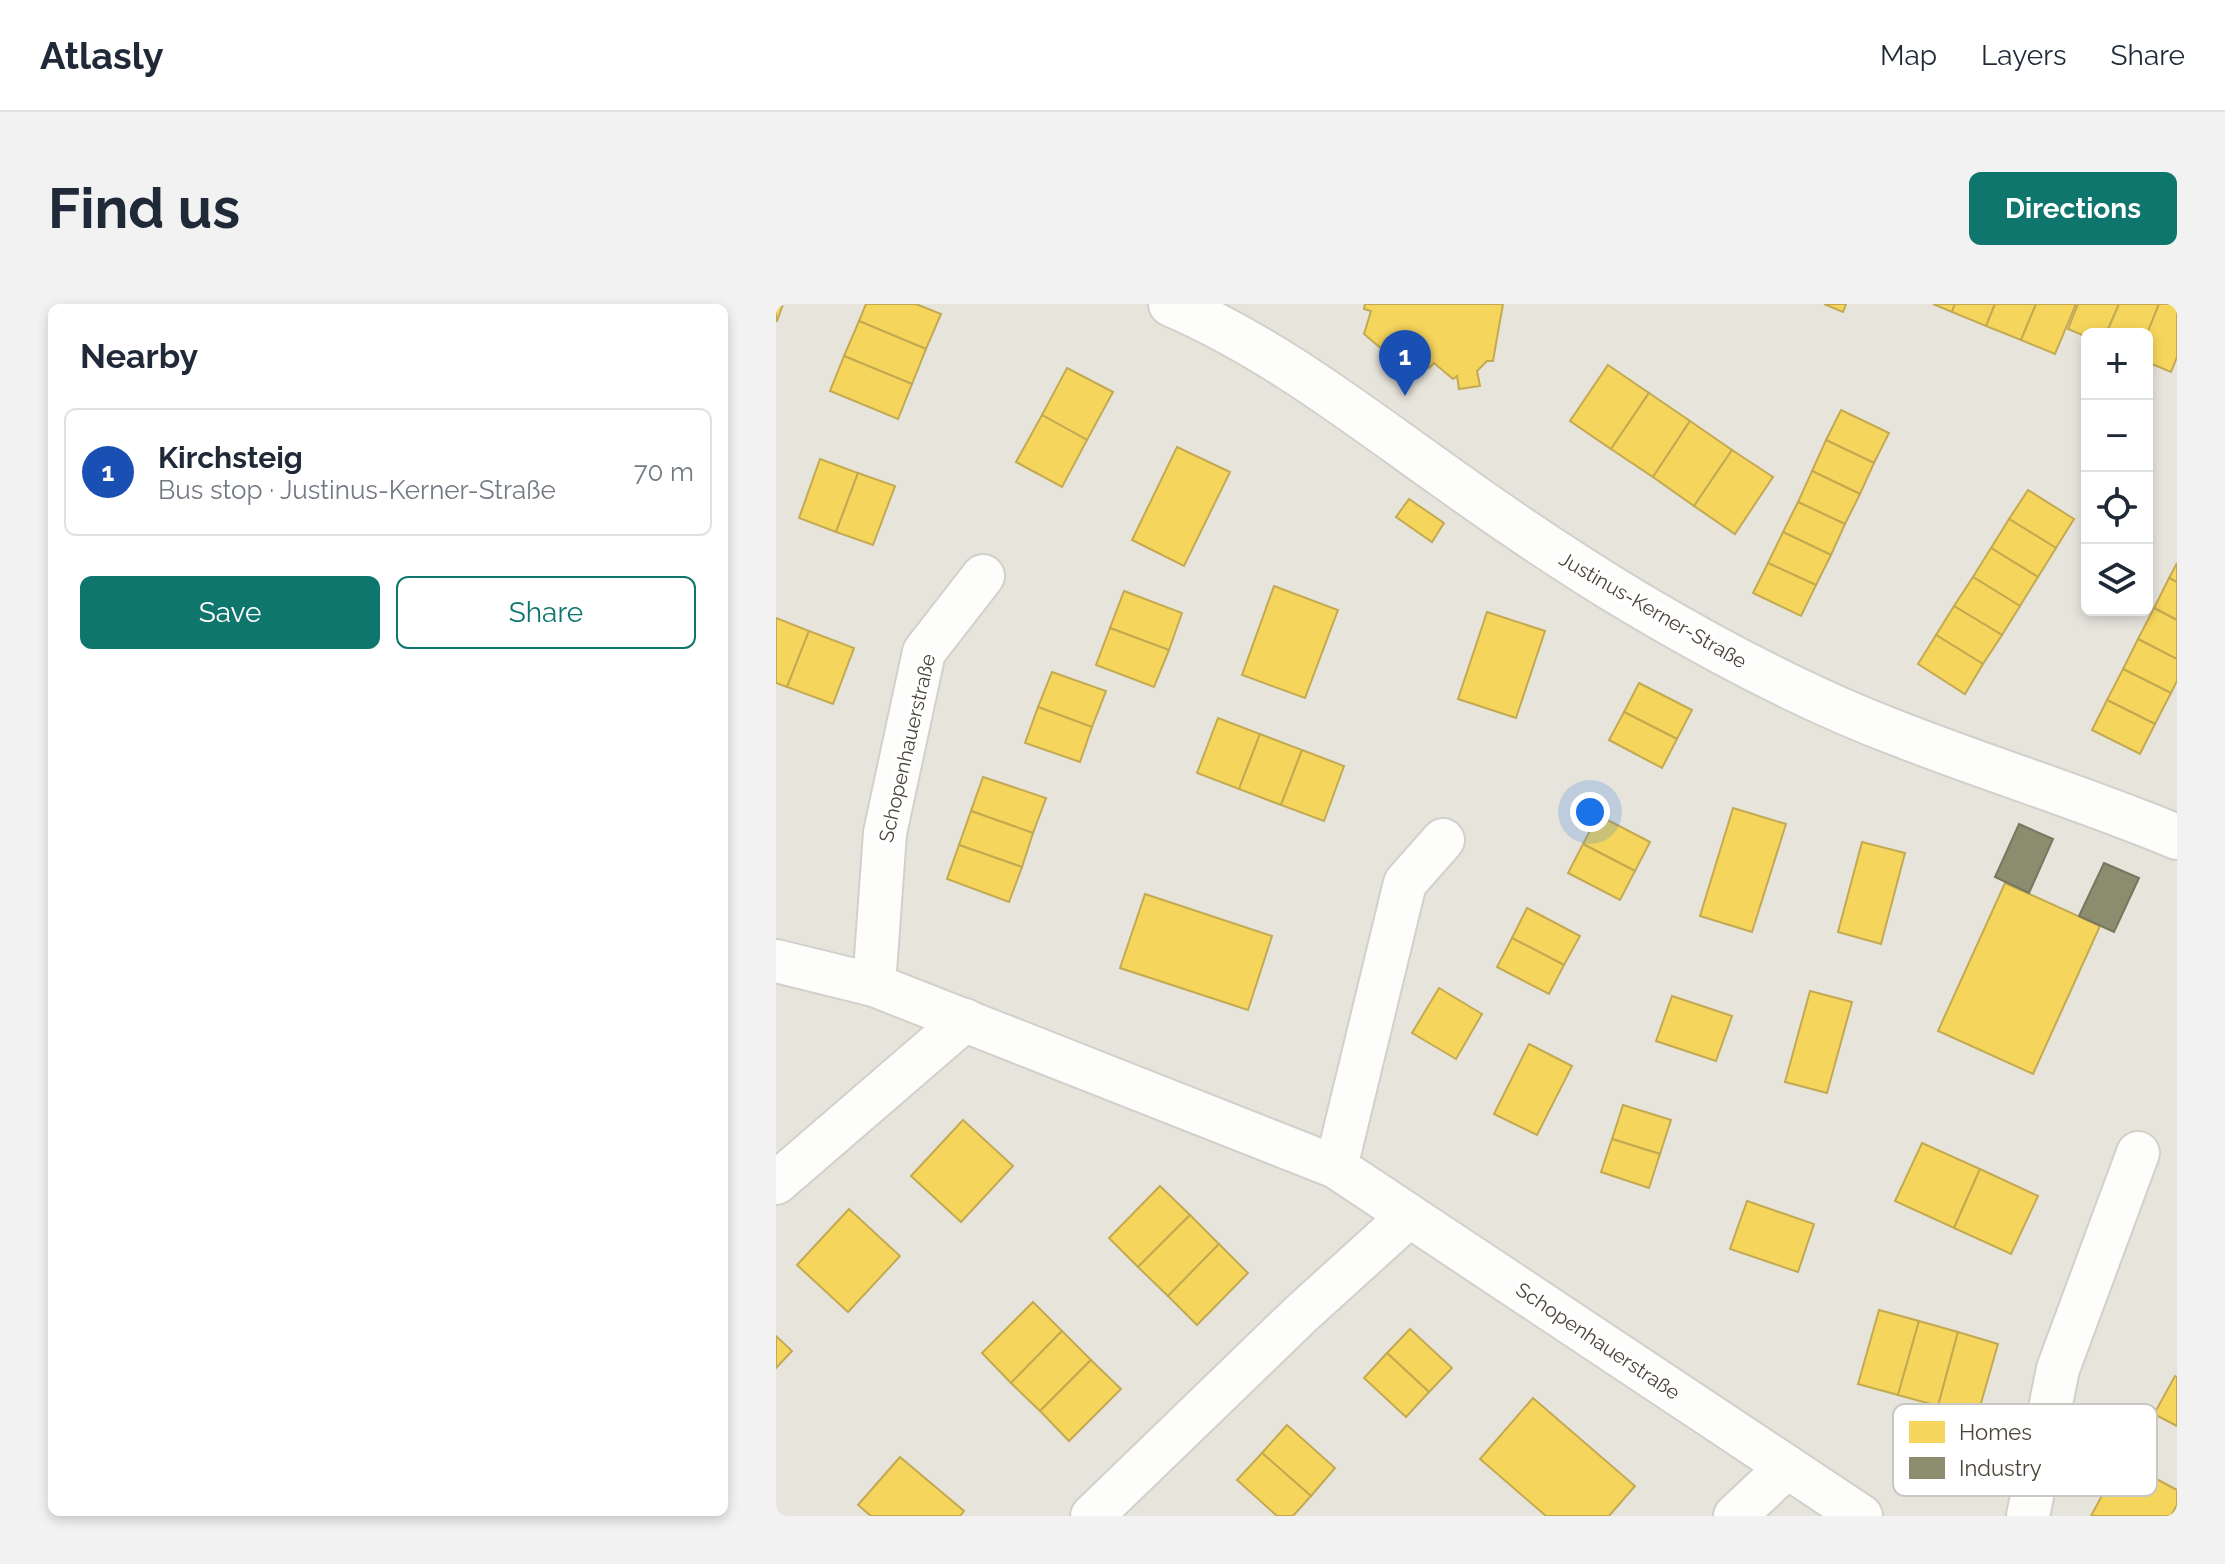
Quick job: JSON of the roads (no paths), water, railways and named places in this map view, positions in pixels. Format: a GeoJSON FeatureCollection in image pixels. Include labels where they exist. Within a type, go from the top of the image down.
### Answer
{"type":"FeatureCollection","features":[{"type":"Feature","properties":{"kind":"street","name":"Justinus-Kerner-Straße"},"geometry":{"type":"LineString","coordinates":[[1171,304],[1254,347],[1329,394],[1564,558],[1739,661],[1843,712],[2177,837]]}},
{"type":"Feature","properties":{"kind":"street","name":"Schopenhauerstraße"},"geometry":{"type":"LineString","coordinates":[[874,985],[885,833],[924,652],[983,576]]}},
{"type":"Feature","properties":{"kind":"street"},"geometry":{"type":"LineString","coordinates":[[1336,1167],[1405,883],[1443,840]]}},
{"type":"Feature","properties":{"kind":"street","name":"Schopenhauerstraße"},"geometry":{"type":"LineString","coordinates":[[776,961],[874,985],[1336,1167],[1861,1516]]}},
{"type":"Feature","properties":{"kind":"street"},"geometry":{"type":"LineString","coordinates":[[776,1183],[965,1020]]}},
{"type":"Feature","properties":{"kind":"street"},"geometry":{"type":"LineString","coordinates":[[2051,1404],[2058,1369],[2138,1153]]}},
{"type":"Feature","properties":{"kind":"street"},"geometry":{"type":"LineString","coordinates":[[1092,1516],[1301,1314],[1409,1216]]}},
{"type":"Feature","properties":{"kind":"street"},"geometry":{"type":"LineString","coordinates":[[1735,1516],[1787,1467]]}},
{"type":"Feature","properties":{"kind":"street"},"geometry":{"type":"LineString","coordinates":[[2028,1516],[2032,1496]]}},
{"type":"Feature","properties":{"kind":"place","name":"Kirchsteig"},"geometry":{"type":"Point","coordinates":[1405,396]}}]}
